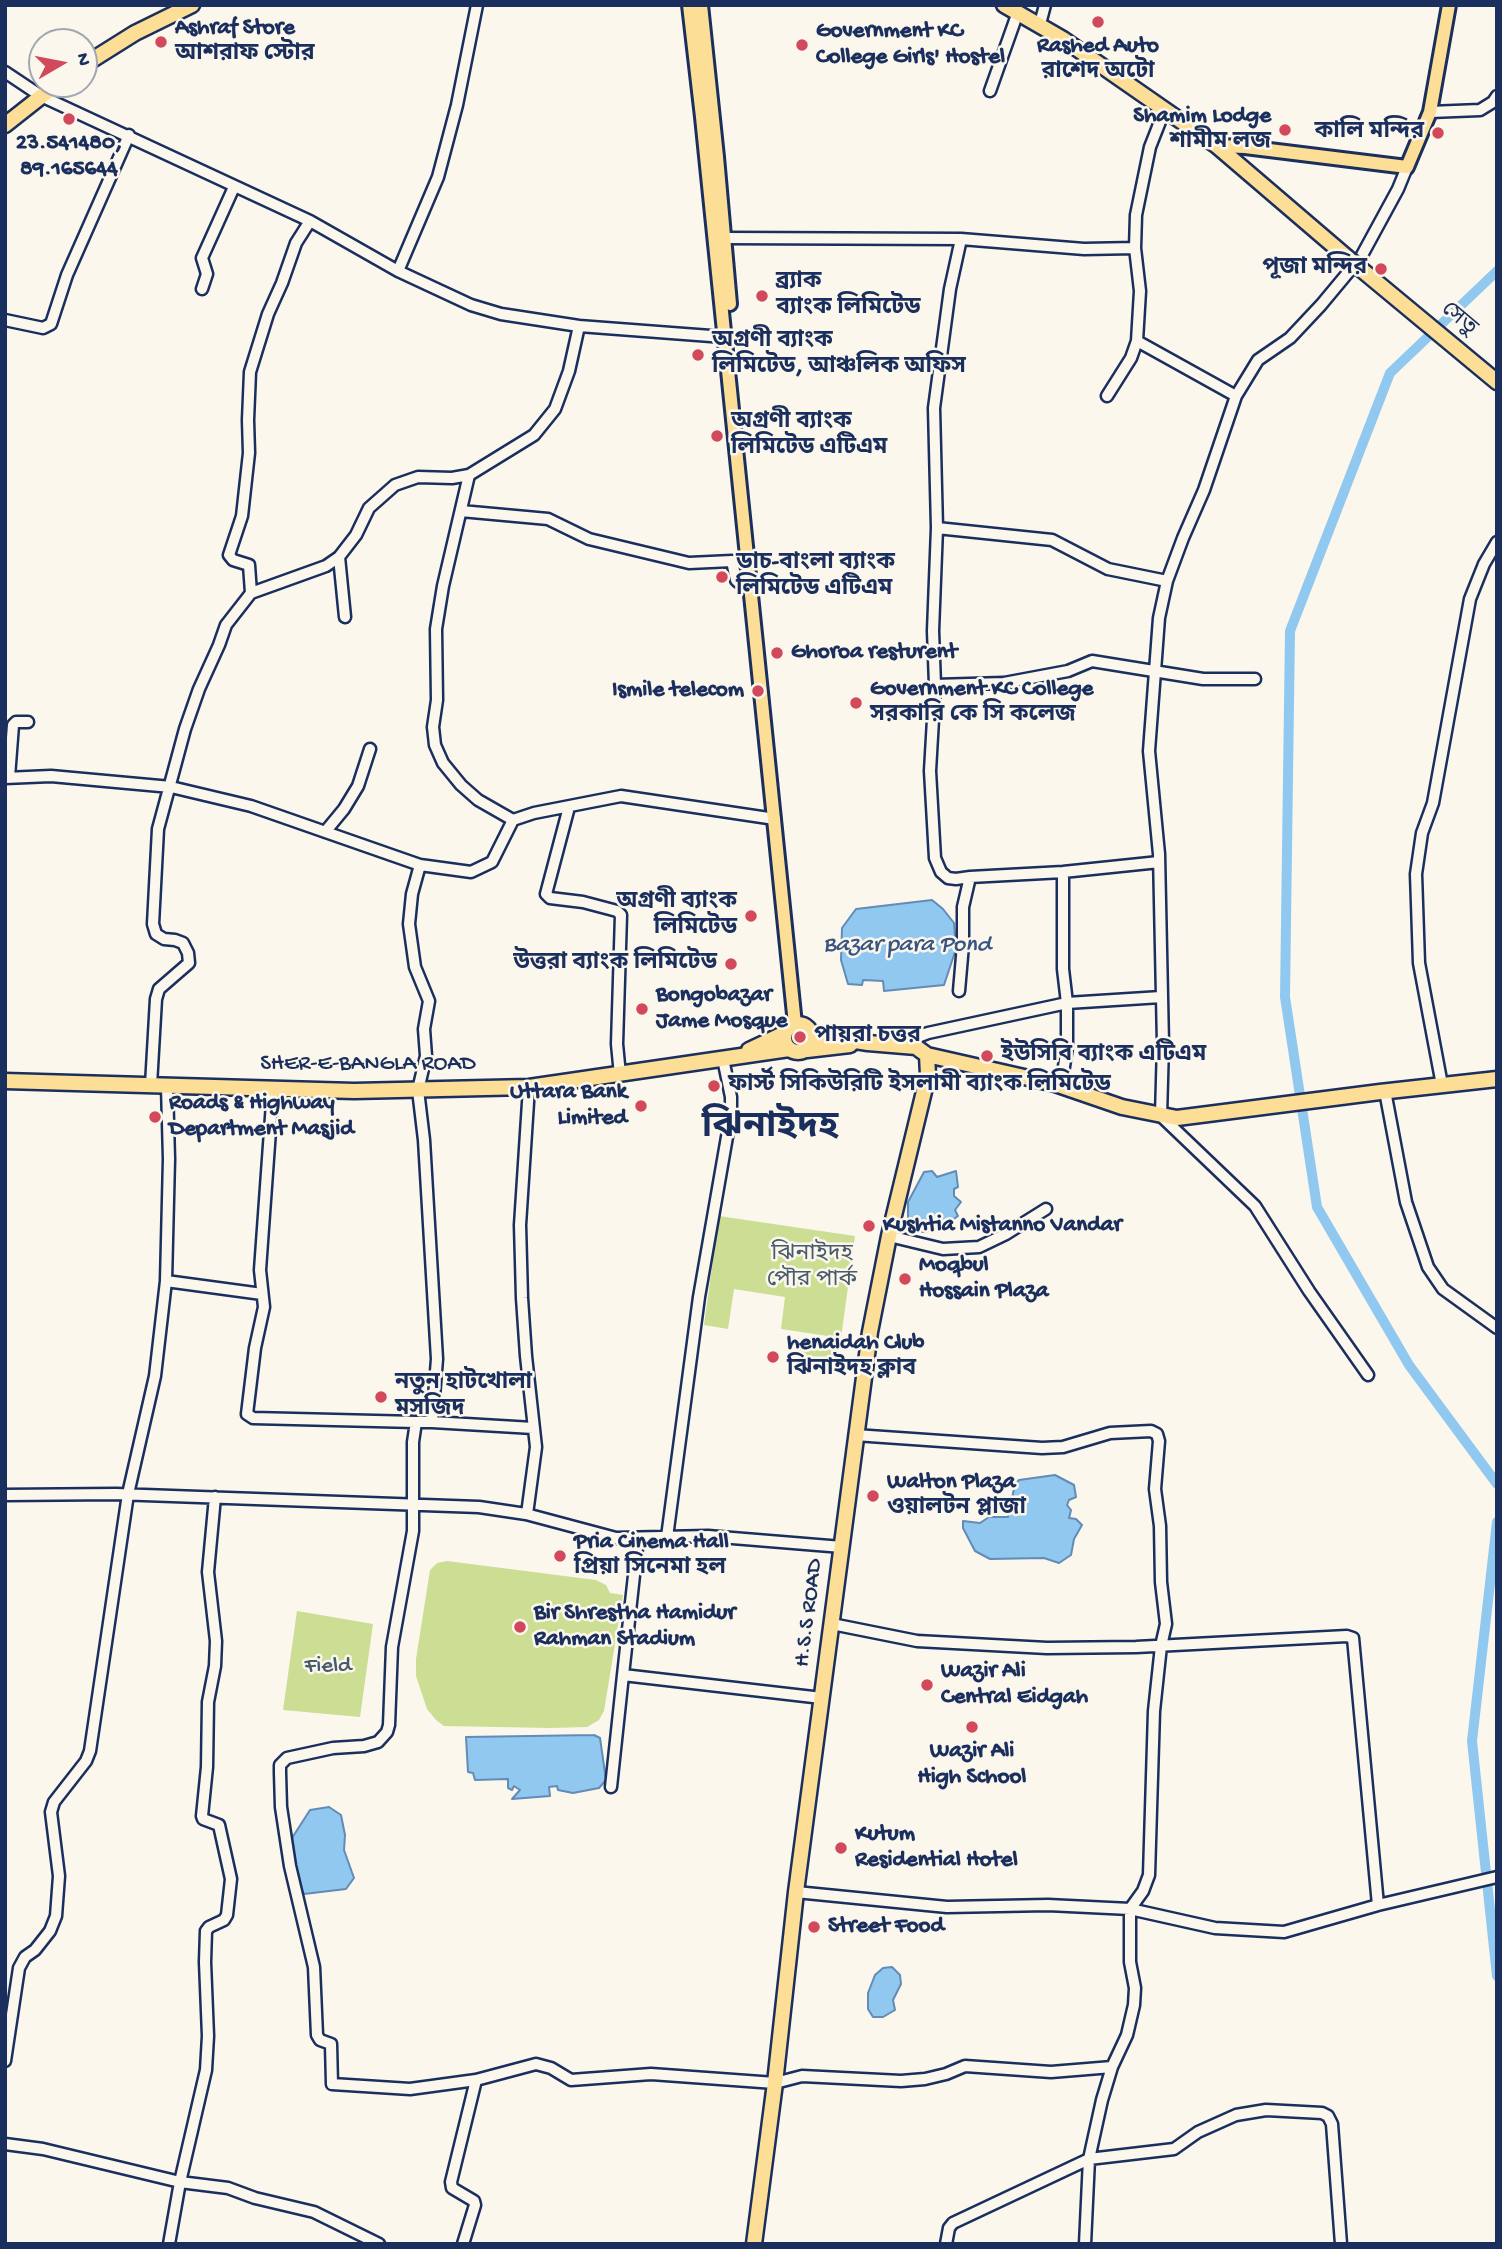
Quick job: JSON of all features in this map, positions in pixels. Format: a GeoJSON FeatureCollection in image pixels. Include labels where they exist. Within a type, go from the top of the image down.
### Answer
{"type":"FeatureCollection","features":[{"type":"Feature","properties":{"kind":"highway"},"geometry":{"type":"LineString","coordinates":[[98,56],[135,33],[192,5]]}},
{"type":"Feature","properties":{"kind":"highway","name":"সেতু"},"geometry":{"type":"LineString","coordinates":[[1004,5],[1040,24],[1217,146],[1497,382]]}},
{"type":"Feature","properties":{"kind":"highway"},"geometry":{"type":"LineString","coordinates":[[5,125],[39,98]]}},
{"type":"Feature","properties":{"kind":"highway"},"geometry":{"type":"LineString","coordinates":[[799,1029],[811,1045],[807,1050]]}},
{"type":"Feature","properties":{"kind":"highway"},"geometry":{"type":"LineString","coordinates":[[789,1049],[784,1040],[799,1029],[868,1043],[916,1047],[927,1055],[1061,1086],[1122,1107],[1177,1118],[1497,1079]]}},
{"type":"Feature","properties":{"kind":"highway","name":"SHER-E-BANGLA ROAD"},"geometry":{"type":"LineString","coordinates":[[725,1058],[799,1029]]}},
{"type":"Feature","properties":{"kind":"highway"},"geometry":{"type":"LineString","coordinates":[[807,1050],[868,1043]]}},
{"type":"Feature","properties":{"kind":"highway","name":"SHER-E-BANGLA ROAD"},"geometry":{"type":"LineString","coordinates":[[5,1081],[418,1090],[529,1087],[789,1049],[800,1053],[807,1050]]}},
{"type":"Feature","properties":{"kind":"highway","name":"H.S.S ROAD"},"geometry":{"type":"LineString","coordinates":[[754,2244],[855,1435],[870,1332],[889,1236],[926,1087],[929,1069],[927,1055]]}},
{"type":"Feature","properties":{"kind":"main road"},"geometry":{"type":"LineString","coordinates":[[689,5],[799,1029]]}},
{"type":"Feature","properties":{"kind":"main road"},"geometry":{"type":"LineString","coordinates":[[701,5],[799,1029]]}},
{"type":"Feature","properties":{"kind":"main road"},"geometry":{"type":"LineString","coordinates":[[1217,146],[1245,146],[1407,167],[1430,111],[1449,5]]}},
{"type":"Feature","properties":{"kind":"street"},"geometry":{"type":"LineString","coordinates":[[398,271],[438,177],[457,105],[477,5]]}},
{"type":"Feature","properties":{"kind":"street"},"geometry":{"type":"LineString","coordinates":[[1040,24],[1045,5]]}},
{"type":"Feature","properties":{"kind":"street"},"geometry":{"type":"LineString","coordinates":[[990,91],[1018,12]]}},
{"type":"Feature","properties":{"kind":"street"},"geometry":{"type":"LineString","coordinates":[[5,72],[28,87]]}},
{"type":"Feature","properties":{"kind":"street"},"geometry":{"type":"LineString","coordinates":[[1430,111],[1480,110],[1497,96]]}},
{"type":"Feature","properties":{"kind":"street"},"geometry":{"type":"LineString","coordinates":[[46,98],[310,221],[398,271],[471,305],[501,314],[579,326],[724,337]]}},
{"type":"Feature","properties":{"kind":"street"},"geometry":{"type":"LineString","coordinates":[[1107,396],[1131,358],[1137,341],[1140,291],[1135,248],[1136,215],[1150,147],[1165,109]]}},
{"type":"Feature","properties":{"kind":"street"},"geometry":{"type":"LineString","coordinates":[[5,320],[43,328],[51,324],[68,275],[129,135]]}},
{"type":"Feature","properties":{"kind":"street"},"geometry":{"type":"LineString","coordinates":[[1368,1375],[1309,1291],[1255,1206],[1161,1116],[1159,862],[1149,751],[1159,618],[1167,581],[1204,490],[1236,396],[1258,360],[1290,338],[1361,257],[1407,167]]}},
{"type":"Feature","properties":{"kind":"street"},"geometry":{"type":"LineString","coordinates":[[202,289],[207,274],[202,258],[234,187]]}},
{"type":"Feature","properties":{"kind":"street"},"geometry":{"type":"LineString","coordinates":[[251,593],[249,565],[233,560],[229,555],[242,516],[249,453],[250,372],[268,314],[296,243],[310,221]]}},
{"type":"Feature","properties":{"kind":"street"},"geometry":{"type":"LineString","coordinates":[[724,238],[961,239],[1084,249],[1135,248]]}},
{"type":"Feature","properties":{"kind":"street"},"geometry":{"type":"LineString","coordinates":[[961,239],[950,289],[934,408],[937,528],[930,771],[935,858],[941,872],[948,878],[956,879],[1063,873],[1159,862]]}},
{"type":"Feature","properties":{"kind":"street"},"geometry":{"type":"LineString","coordinates":[[151,1085],[156,999],[159,989],[189,963],[183,943],[164,939],[156,934],[153,923],[158,829],[185,729],[226,625],[251,593],[326,566],[339,557],[356,536],[369,508],[395,485],[418,477],[452,478],[469,475],[534,435],[555,409],[569,371],[579,326]]}},
{"type":"Feature","properties":{"kind":"street"},"geometry":{"type":"LineString","coordinates":[[1137,341],[1236,396]]}},
{"type":"Feature","properties":{"kind":"street"},"geometry":{"type":"LineString","coordinates":[[469,475],[443,586],[436,629],[437,700],[433,727],[435,745],[443,764],[461,785],[478,800],[513,820]]}},
{"type":"Feature","properties":{"kind":"street"},"geometry":{"type":"LineString","coordinates":[[461,512],[548,519],[589,539],[689,563],[732,561],[738,583],[750,582]]}},
{"type":"Feature","properties":{"kind":"street"},"geometry":{"type":"LineString","coordinates":[[937,528],[1052,540],[1108,569],[1167,581]]}},
{"type":"Feature","properties":{"kind":"street"},"geometry":{"type":"LineString","coordinates":[[1442,1085],[1419,963],[1416,874],[1422,833],[1435,790],[1470,599],[1484,564],[1497,542]]}},
{"type":"Feature","properties":{"kind":"street"},"geometry":{"type":"LineString","coordinates":[[339,557],[345,617]]}},
{"type":"Feature","properties":{"kind":"street"},"geometry":{"type":"LineString","coordinates":[[934,685],[1004,683],[1073,670],[1091,661],[1203,678],[1255,679]]}},
{"type":"Feature","properties":{"kind":"street"},"geometry":{"type":"LineString","coordinates":[[28,722],[16,722],[13,725],[7,777],[51,776],[171,787],[251,806],[420,865],[471,872],[492,862],[513,820],[534,813],[621,796],[775,819]]}},
{"type":"Feature","properties":{"kind":"street"},"geometry":{"type":"LineString","coordinates":[[325,832],[358,786],[370,750]]}},
{"type":"Feature","properties":{"kind":"street"},"geometry":{"type":"LineString","coordinates":[[569,807],[546,894],[550,898],[603,907],[621,915],[617,1044],[620,1075]]}},
{"type":"Feature","properties":{"kind":"street"},"geometry":{"type":"LineString","coordinates":[[420,865],[412,894],[409,925],[415,967],[429,1000],[424,1028],[426,1056],[418,1090],[424,1140],[437,1359],[432,1422]]}},
{"type":"Feature","properties":{"kind":"street"},"geometry":{"type":"LineString","coordinates":[[1061,1086],[1067,1047],[1067,1003],[1063,969],[1063,873]]}},
{"type":"Feature","properties":{"kind":"street"},"geometry":{"type":"LineString","coordinates":[[959,991],[963,907],[970,877]]}},
{"type":"Feature","properties":{"kind":"street"},"geometry":{"type":"LineString","coordinates":[[898,1045],[928,1033],[1067,1003],[1161,997]]}},
{"type":"Feature","properties":{"kind":"street"},"geometry":{"type":"LineString","coordinates":[[667,1537],[699,1297],[731,1114],[725,1058]]}},
{"type":"Feature","properties":{"kind":"street"},"geometry":{"type":"LineString","coordinates":[[5,2061],[19,1968],[25,1957],[35,1950],[50,1931],[56,1916],[59,1876],[51,1812],[54,1802],[82,1767],[90,1751],[128,1494],[156,1376],[166,1281],[169,1159],[167,1086]]}},
{"type":"Feature","properties":{"kind":"street"},"geometry":{"type":"LineString","coordinates":[[527,1514],[536,1447],[524,1335],[520,1225],[529,1087]]}},
{"type":"Feature","properties":{"kind":"street"},"geometry":{"type":"LineString","coordinates":[[273,1088],[260,1262],[264,1307],[247,1414],[533,1428]]}},
{"type":"Feature","properties":{"kind":"street"},"geometry":{"type":"LineString","coordinates":[[1382,1092],[1406,1202],[1427,1267],[1443,1289],[1497,1328]]}},
{"type":"Feature","properties":{"kind":"street"},"geometry":{"type":"LineString","coordinates":[[889,1236],[943,1249],[979,1247],[1046,1209]]}},
{"type":"Feature","properties":{"kind":"street"},"geometry":{"type":"LineString","coordinates":[[166,1281],[262,1294]]}},
{"type":"Feature","properties":{"kind":"street"},"geometry":{"type":"LineString","coordinates":[[416,1422],[412,1452],[413,1531],[390,1668],[387,1732],[378,1742],[365,1746],[333,1748],[284,1759],[281,1765],[281,1807],[290,1866],[314,1967],[317,2035],[320,2040],[331,2044],[332,2084],[410,2089],[476,2080],[536,2064],[551,2068],[571,2080],[651,2074],[775,2082],[803,2076],[913,2080],[946,2074],[965,2066],[1051,2072],[1112,2067]]}},
{"type":"Feature","properties":{"kind":"street"},"geometry":{"type":"LineString","coordinates":[[855,1435],[1042,1448],[1063,1447],[1110,1433],[1151,1430],[1157,1434],[1159,1441],[1155,1489],[1166,1624],[1160,1646],[1154,1711],[1149,1875],[1143,1891],[1130,1909],[1130,1962],[1135,1988],[1134,2004],[1127,2035],[1112,2067],[1088,2159],[1085,2244]]}},
{"type":"Feature","properties":{"kind":"street"},"geometry":{"type":"LineString","coordinates":[[5,1495],[128,1494],[479,1507],[527,1514],[598,1534],[638,1539],[708,1536],[842,1547]]}},
{"type":"Feature","properties":{"kind":"street"},"geometry":{"type":"LineString","coordinates":[[169,2244],[180,2182],[206,2070],[206,1931],[224,1920],[227,1915],[231,1879],[219,1825],[202,1816],[207,1767],[208,1702],[216,1642],[208,1572],[215,1497]]}},
{"type":"Feature","properties":{"kind":"street"},"geometry":{"type":"LineString","coordinates":[[611,1787],[638,1539]]}},
{"type":"Feature","properties":{"kind":"street"},"geometry":{"type":"LineString","coordinates":[[832,1624],[918,1641],[1047,1648],[1160,1646],[1347,1636],[1353,1638],[1378,1905]]}},
{"type":"Feature","properties":{"kind":"street"},"geometry":{"type":"LineString","coordinates":[[623,1675],[822,1698]]}},
{"type":"Feature","properties":{"kind":"street"},"geometry":{"type":"LineString","coordinates":[[796,1892],[947,1907],[1048,1905],[1130,1909],[1215,1928],[1273,1932],[1295,1930],[1378,1905],[1497,1877]]}},
{"type":"Feature","properties":{"kind":"street"},"geometry":{"type":"LineString","coordinates":[[463,2244],[475,2205],[474,2201],[452,2188],[451,2182],[476,2080]]}},
{"type":"Feature","properties":{"kind":"street"},"geometry":{"type":"LineString","coordinates":[[946,2244],[949,2228],[953,2223],[1088,2159],[1174,2149],[1198,2132],[1236,2115],[1266,2110],[1322,2113],[1328,2116],[1332,2124],[1341,2244]]}},
{"type":"Feature","properties":{"kind":"street"},"geometry":{"type":"LineString","coordinates":[[5,2144],[43,2149],[180,2182],[228,2188],[255,2198],[314,2212],[379,2244]]}},
{"type":"Feature","properties":{"kind":"green space","name":"ঝিনাইদহ পৌর পার্ক"},"geometry":{"type":"Polygon","coordinates":[[[719,1216],[855,1236],[841,1338],[781,1329],[785,1297],[734,1289],[728,1329],[704,1325],[719,1216]]]}},
{"type":"Feature","properties":{"kind":"green space"},"geometry":{"type":"Polygon","coordinates":[[[795,1338],[839,1345],[836,1370],[792,1364],[795,1338]]]}},
{"type":"Feature","properties":{"kind":"green space","name":"Bir Shrestha Hamidur Rahman Stadium"},"geometry":{"type":"Polygon","coordinates":[[[447,1561],[596,1580],[606,1585],[610,1593],[623,1595],[604,1711],[599,1720],[587,1727],[551,1728],[444,1726],[436,1720],[427,1709],[416,1676],[416,1659],[430,1570],[437,1563],[447,1561]]]}},
{"type":"Feature","properties":{"kind":"green space","name":"Field"},"geometry":{"type":"Polygon","coordinates":[[[297,1611],[373,1624],[360,1717],[283,1710],[297,1611]]]}},
{"type":"Feature","properties":{"kind":"water","name":"Bazar para Pond"},"geometry":{"type":"Polygon","coordinates":[[[932,900],[954,923],[956,949],[944,985],[884,991],[883,981],[863,980],[862,985],[848,984],[841,960],[842,928],[856,909],[932,900]]]}},
{"type":"Feature","properties":{"kind":"water"},"geometry":{"type":"Polygon","coordinates":[[[932,1171],[937,1177],[956,1171],[958,1187],[954,1189],[954,1196],[961,1202],[955,1210],[958,1216],[940,1229],[923,1232],[908,1225],[908,1202],[924,1172],[932,1171]]]}},
{"type":"Feature","properties":{"kind":"water"},"geometry":{"type":"Polygon","coordinates":[[[1055,1475],[1074,1485],[1076,1497],[1069,1500],[1067,1505],[1071,1510],[1069,1518],[1076,1519],[1082,1525],[1074,1539],[1071,1555],[1059,1563],[1044,1558],[990,1559],[975,1551],[963,1528],[963,1521],[980,1523],[989,1517],[1008,1517],[1015,1484],[1019,1480],[1055,1475]]]}},
{"type":"Feature","properties":{"kind":"water"},"geometry":{"type":"Polygon","coordinates":[[[594,1735],[600,1738],[606,1780],[599,1788],[573,1793],[558,1790],[557,1786],[549,1787],[550,1796],[512,1799],[520,1790],[514,1786],[512,1790],[508,1788],[508,1779],[475,1780],[473,1773],[468,1772],[466,1737],[594,1735]]]}},
{"type":"Feature","properties":{"kind":"water"},"geometry":{"type":"Polygon","coordinates":[[[329,1807],[341,1815],[345,1835],[344,1850],[354,1878],[346,1889],[304,1894],[295,1876],[292,1838],[310,1810],[329,1807]]]}},
{"type":"Feature","properties":{"kind":"water"},"geometry":{"type":"Polygon","coordinates":[[[892,1967],[900,1975],[901,1984],[893,2000],[895,2010],[883,2017],[873,2017],[868,2009],[868,1993],[875,1975],[883,1968],[892,1967]]]}},
{"type":"Feature","properties":{"kind":"waterway"},"geometry":{"type":"LineString","coordinates":[[1497,271],[1390,373],[1290,631],[1285,997],[1317,1207],[1409,1365],[1497,1484]]}},
{"type":"Feature","properties":{"kind":"waterway"},"geometry":{"type":"LineString","coordinates":[[1497,1522],[1472,1741],[1497,1976]]}},
{"type":"Feature","properties":{"kind":"place","name":"Rashed Auto রাশেদ অটো"},"geometry":{"type":"Point","coordinates":[1098,22]}},
{"type":"Feature","properties":{"kind":"place","name":"Ashraf Store আশরাফ স্টোর"},"geometry":{"type":"Point","coordinates":[161,42]}},
{"type":"Feature","properties":{"kind":"place","name":"Government KC College Girls' Hostel"},"geometry":{"type":"Point","coordinates":[802,45]}},
{"type":"Feature","properties":{"kind":"place","name":"23.541480, 89.165644"},"geometry":{"type":"Point","coordinates":[69,119]}},
{"type":"Feature","properties":{"kind":"place","name":"Shamim Lodge শামীম লজ"},"geometry":{"type":"Point","coordinates":[1285,130]}},
{"type":"Feature","properties":{"kind":"place","name":"কালি মন্দির"},"geometry":{"type":"Point","coordinates":[1438,133]}},
{"type":"Feature","properties":{"kind":"place","name":"পূজা মন্দির"},"geometry":{"type":"Point","coordinates":[1381,269]}},
{"type":"Feature","properties":{"kind":"place","name":"ব্র্যাক ব্যাংক লিমিটেড"},"geometry":{"type":"Point","coordinates":[762,296]}},
{"type":"Feature","properties":{"kind":"place","name":"অগ্রণী ব্যাংক লিমিটেড, আঞ্চলিক অফিস"},"geometry":{"type":"Point","coordinates":[698,355]}},
{"type":"Feature","properties":{"kind":"place","name":"অগ্রণী ব্যাংক লিমিটেড এটিএম"},"geometry":{"type":"Point","coordinates":[717,436]}},
{"type":"Feature","properties":{"kind":"place","name":"ডাচ-বাংলা ব্যাংক লিমিটেড এটিএম"},"geometry":{"type":"Point","coordinates":[722,577]}},
{"type":"Feature","properties":{"kind":"place","name":"Ghoroa resturent"},"geometry":{"type":"Point","coordinates":[777,653]}},
{"type":"Feature","properties":{"kind":"place","name":"Ismile telecom"},"geometry":{"type":"Point","coordinates":[758,691]}},
{"type":"Feature","properties":{"kind":"place","name":"Government KC College সরকারি কে সি কলেজ"},"geometry":{"type":"Point","coordinates":[856,703]}},
{"type":"Feature","properties":{"kind":"place","name":"অগ্রণী ব্যাংক লিমিটেড"},"geometry":{"type":"Point","coordinates":[751,916]}},
{"type":"Feature","properties":{"kind":"place","name":"উত্তরা ব্যাংক লিমিটেড"},"geometry":{"type":"Point","coordinates":[731,964]}},
{"type":"Feature","properties":{"kind":"place","name":"Bongobazar Jame Mosque"},"geometry":{"type":"Point","coordinates":[642,1009]}},
{"type":"Feature","properties":{"kind":"place","name":"পায়রা চত্তর"},"geometry":{"type":"Point","coordinates":[800,1037]}},
{"type":"Feature","properties":{"kind":"place","name":"ইউসিবি ব্যাংক এটিএম"},"geometry":{"type":"Point","coordinates":[987,1056]}},
{"type":"Feature","properties":{"kind":"place","name":"ফার্স্ট সিকিউরিটি ইসলামী ব্যাংক লিমিটেড"},"geometry":{"type":"Point","coordinates":[714,1086]}},
{"type":"Feature","properties":{"kind":"place","name":"Uttara Bank Limited"},"geometry":{"type":"Point","coordinates":[641,1106]}},
{"type":"Feature","properties":{"kind":"place","name":"Roads & Highway Department Masjid"},"geometry":{"type":"Point","coordinates":[155,1117]}},
{"type":"Feature","properties":{"kind":"place","name":"Kushtia Mistanno Vandar"},"geometry":{"type":"Point","coordinates":[869,1226]}},
{"type":"Feature","properties":{"kind":"place","name":"Moqbul Hossain Plaza"},"geometry":{"type":"Point","coordinates":[905,1279]}},
{"type":"Feature","properties":{"kind":"place","name":"henaidah Club ঝিনাইদহ ক্লাব"},"geometry":{"type":"Point","coordinates":[773,1357]}},
{"type":"Feature","properties":{"kind":"place","name":"নতুন হাটখোলা মসজিদ"},"geometry":{"type":"Point","coordinates":[381,1397]}},
{"type":"Feature","properties":{"kind":"place","name":"Walton Plaza ওয়ালটন প্লাজা"},"geometry":{"type":"Point","coordinates":[873,1496]}},
{"type":"Feature","properties":{"kind":"place","name":"Pria Cinema Hall প্রিয়া সিনেমা হল"},"geometry":{"type":"Point","coordinates":[560,1556]}},
{"type":"Feature","properties":{"kind":"place","name":"Bir Shrestha Hamidur Rahman Stadium"},"geometry":{"type":"Point","coordinates":[520,1627]}},
{"type":"Feature","properties":{"kind":"place","name":"Wazir Ali Central Eidgah"},"geometry":{"type":"Point","coordinates":[927,1685]}},
{"type":"Feature","properties":{"kind":"place","name":"Wazir Ali High School"},"geometry":{"type":"Point","coordinates":[972,1727]}},
{"type":"Feature","properties":{"kind":"place","name":"Kutum Residential Hotel"},"geometry":{"type":"Point","coordinates":[841,1848]}},
{"type":"Feature","properties":{"kind":"place","name":"Street Food"},"geometry":{"type":"Point","coordinates":[814,1927]}},
{"type":"Feature","properties":{"kind":"district","name":"ঝিনাইদহ"},"geometry":{"type":"Point","coordinates":[770,1130]}}]}
